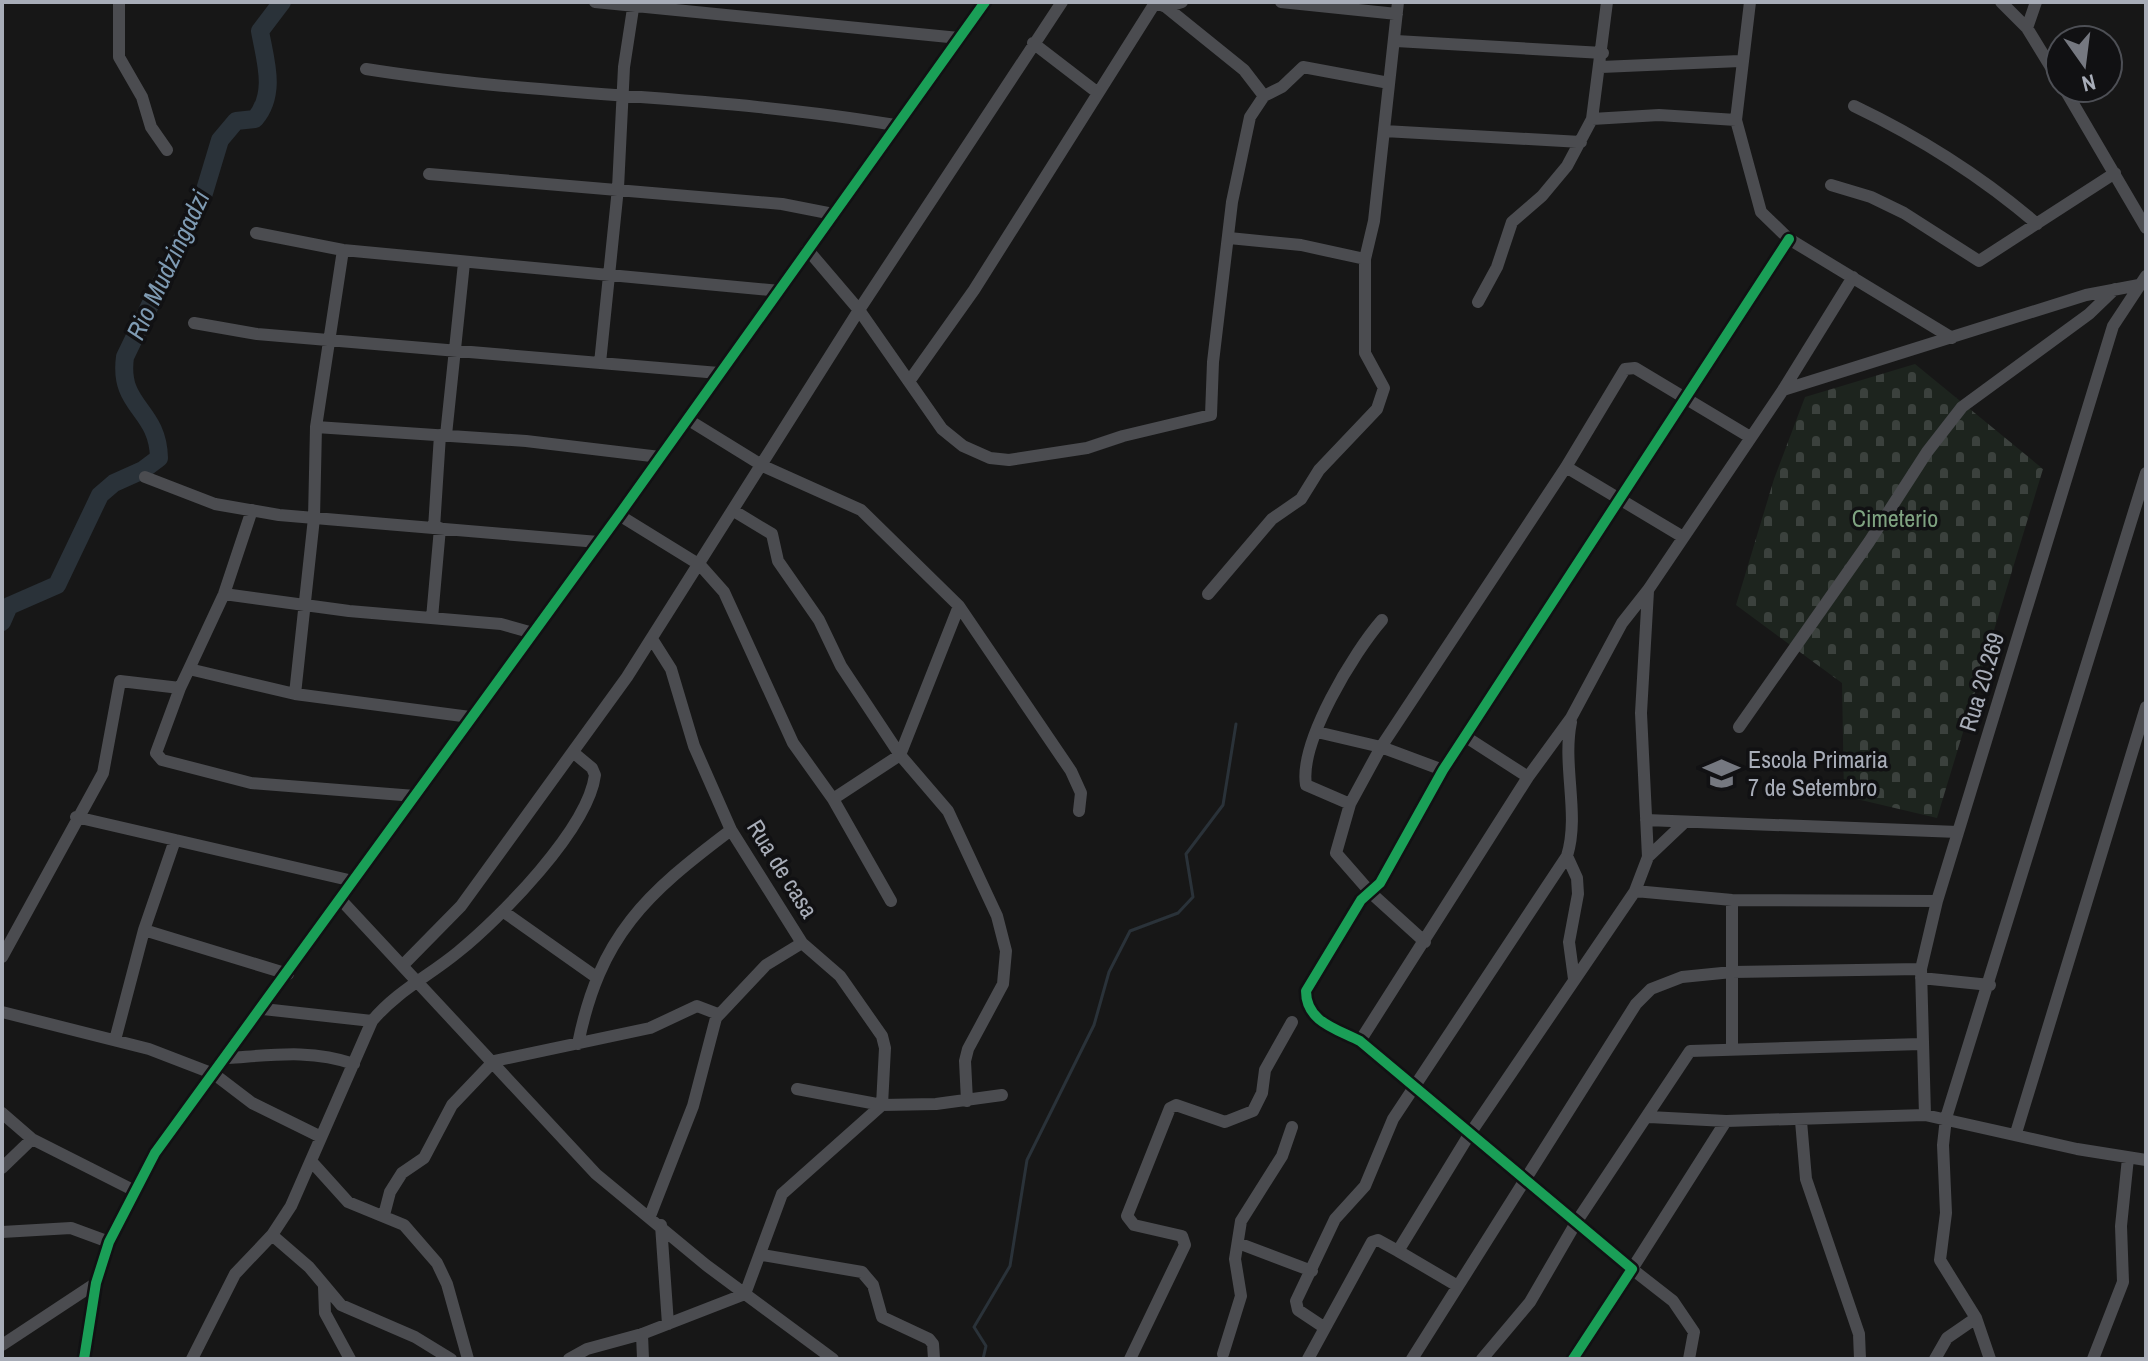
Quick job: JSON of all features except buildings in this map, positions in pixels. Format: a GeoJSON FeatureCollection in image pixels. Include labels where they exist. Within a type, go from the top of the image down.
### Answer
{"type":"FeatureCollection","features":[{"type":"Feature","properties":{"kind":"street"},"geometry":{"type":"LineString","coordinates":[[119,2],[119,57],[142,97],[151,127],[167,150]]}},
{"type":"Feature","properties":{"kind":"street"},"geometry":{"type":"LineString","coordinates":[[595,2],[959,38]]}},
{"type":"Feature","properties":{"kind":"street"},"geometry":{"type":"LineString","coordinates":[[84,1359],[96,1283],[109,1242],[155,1153],[228,1058],[985,2]]}},
{"type":"Feature","properties":{"kind":"street"},"geometry":{"type":"LineString","coordinates":[[403,965],[461,906],[574,753],[652,639],[859,310],[1062,2]]}},
{"type":"Feature","properties":{"kind":"street"},"geometry":{"type":"LineString","coordinates":[[1158,4],[1182,2]]}},
{"type":"Feature","properties":{"kind":"street"},"geometry":{"type":"LineString","coordinates":[[1208,594],[1272,519],[1301,499],[1319,470],[1377,409],[1384,388],[1365,353],[1365,259],[1374,221],[1398,8],[1281,2]]}},
{"type":"Feature","properties":{"kind":"street"},"geometry":{"type":"LineString","coordinates":[[1478,302],[1497,267],[1512,222],[1542,196],[1567,166],[1592,119],[1603,53],[1607,2]]}},
{"type":"Feature","properties":{"kind":"street"},"geometry":{"type":"LineString","coordinates":[[1750,2],[1740,61],[1736,120],[1761,212],[1789,239],[1952,338]]}},
{"type":"Feature","properties":{"kind":"street"},"geometry":{"type":"LineString","coordinates":[[2001,2],[2027,28],[2044,56]]}},
{"type":"Feature","properties":{"kind":"street"},"geometry":{"type":"LineString","coordinates":[[2027,28],[2036,2]]}},
{"type":"Feature","properties":{"kind":"street"},"geometry":{"type":"LineString","coordinates":[[600,363],[606,274],[618,188],[624,67],[634,4]]}},
{"type":"Feature","properties":{"kind":"street"},"geometry":{"type":"LineString","coordinates":[[910,380],[974,290],[1158,4]]}},
{"type":"Feature","properties":{"kind":"street"},"geometry":{"type":"LineString","coordinates":[[1158,4],[1244,70],[1264,96]]}},
{"type":"Feature","properties":{"kind":"street"},"geometry":{"type":"LineString","coordinates":[[1396,41],[1603,53]]}},
{"type":"Feature","properties":{"kind":"street"},"geometry":{"type":"LineString","coordinates":[[1033,43],[1098,93]]}},
{"type":"Feature","properties":{"kind":"street"},"geometry":{"type":"LineString","coordinates":[[1601,67],[1740,61]]}},
{"type":"Feature","properties":{"kind":"street"},"geometry":{"type":"LineString","coordinates":[[807,249],[859,310],[949,436],[999,461],[1087,448],[1123,436],[1205,419],[1214,408],[1213,362],[1242,142],[1250,117],[1264,96],[1282,87],[1303,67],[1389,83]]}},
{"type":"Feature","properties":{"kind":"street"},"geometry":{"type":"LineString","coordinates":[[366,69],[429,79],[624,99],[804,110],[895,125]]}},
{"type":"Feature","properties":{"kind":"street"},"geometry":{"type":"LineString","coordinates":[[2074,104],[2146,228]]}},
{"type":"Feature","properties":{"kind":"street"},"geometry":{"type":"LineString","coordinates":[[1854,106],[1947,156],[1995,187],[2037,224]]}},
{"type":"Feature","properties":{"kind":"street"},"geometry":{"type":"LineString","coordinates":[[1592,119],[1659,115],[1736,120]]}},
{"type":"Feature","properties":{"kind":"street"},"geometry":{"type":"LineString","coordinates":[[1384,131],[1581,142]]}},
{"type":"Feature","properties":{"kind":"street"},"geometry":{"type":"LineString","coordinates":[[1831,185],[1871,197],[1904,213],[1979,261],[2115,173]]}},
{"type":"Feature","properties":{"kind":"street"},"geometry":{"type":"LineString","coordinates":[[429,174],[782,204],[833,214]]}},
{"type":"Feature","properties":{"kind":"street"},"geometry":{"type":"LineString","coordinates":[[256,233],[343,250],[780,291]]}},
{"type":"Feature","properties":{"kind":"street"},"geometry":{"type":"LineString","coordinates":[[1229,238],[1301,245],[1365,259]]}},
{"type":"Feature","properties":{"kind":"street"},"geometry":{"type":"LineString","coordinates":[[1689,1359],[1694,1332],[1673,1301],[1469,1135],[1360,1041],[1313,1016],[1306,1004],[1306,991],[1361,900],[1380,883],[1443,770],[1789,239]]}},
{"type":"Feature","properties":{"kind":"street"},"geometry":{"type":"LineString","coordinates":[[295,694],[314,518],[316,427],[343,250]]}},
{"type":"Feature","properties":{"kind":"street"},"geometry":{"type":"LineString","coordinates":[[432,618],[443,435],[464,263]]}},
{"type":"Feature","properties":{"kind":"street"},"geometry":{"type":"LineString","coordinates":[[1360,1041],[1528,777],[1571,718],[1622,623],[1648,590],[1783,390],[1853,277]]}},
{"type":"Feature","properties":{"kind":"street"},"geometry":{"type":"LineString","coordinates":[[1783,390],[2142,280]]}},
{"type":"Feature","properties":{"kind":"street","name":"Rua 20.269"},"geometry":{"type":"LineString","coordinates":[[1925,1115],[1921,974],[1937,901],[2113,326],[2142,280]]}},
{"type":"Feature","properties":{"kind":"street"},"geometry":{"type":"LineString","coordinates":[[1739,727],[1927,452],[1962,407],[2089,314],[2115,289]]}},
{"type":"Feature","properties":{"kind":"street"},"geometry":{"type":"LineString","coordinates":[[194,323],[257,334],[719,373]]}},
{"type":"Feature","properties":{"kind":"street"},"geometry":{"type":"LineString","coordinates":[[1425,942],[1371,893],[1336,853],[1350,804],[1381,747],[1566,467],[1625,369],[1635,368],[1688,397],[1750,437]]}},
{"type":"Feature","properties":{"kind":"street"},"geometry":{"type":"LineString","coordinates":[[687,419],[763,466],[861,510],[959,606],[1071,771],[1081,793],[1079,811]]}},
{"type":"Feature","properties":{"kind":"street"},"geometry":{"type":"LineString","coordinates":[[316,427],[591,447],[660,457]]}},
{"type":"Feature","properties":{"kind":"street"},"geometry":{"type":"LineString","coordinates":[[1566,467],[1683,537]]}},
{"type":"Feature","properties":{"kind":"street"},"geometry":{"type":"LineString","coordinates":[[1990,1359],[1976,1318],[1940,1260],[1946,1213],[1943,1145],[1946,1118],[1990,985],[2146,473]]}},
{"type":"Feature","properties":{"kind":"street"},"geometry":{"type":"LineString","coordinates":[[145,477],[215,504],[252,510],[598,542]]}},
{"type":"Feature","properties":{"kind":"street"},"geometry":{"type":"LineString","coordinates":[[252,510],[224,594],[180,688],[156,753],[162,760],[263,785],[415,796]]}},
{"type":"Feature","properties":{"kind":"street"},"geometry":{"type":"LineString","coordinates":[[734,511],[772,534],[785,574],[819,620],[841,666],[900,755],[948,811],[1003,933],[1005,975],[968,1049],[965,1061],[967,1101]]}},
{"type":"Feature","properties":{"kind":"street"},"geometry":{"type":"LineString","coordinates":[[619,515],[700,565],[724,592],[793,743],[833,799],[891,901]]}},
{"type":"Feature","properties":{"kind":"street"},"geometry":{"type":"LineString","coordinates":[[1398,1251],[1469,1135],[1635,891],[1648,857],[1641,713],[1648,590]]}},
{"type":"Feature","properties":{"kind":"street"},"geometry":{"type":"LineString","coordinates":[[224,594],[501,624],[533,633]]}},
{"type":"Feature","properties":{"kind":"street"},"geometry":{"type":"LineString","coordinates":[[833,799],[900,755],[959,606]]}},
{"type":"Feature","properties":{"kind":"street"},"geometry":{"type":"LineString","coordinates":[[1350,804],[1306,785],[1308,759],[1317,732],[1351,660],[1382,620]]}},
{"type":"Feature","properties":{"kind":"street","name":"Rua de casa"},"geometry":{"type":"LineString","coordinates":[[652,639],[671,669],[694,746],[731,830],[802,943],[840,976],[882,1036],[885,1048],[882,1105]]}},
{"type":"Feature","properties":{"kind":"street"},"geometry":{"type":"LineString","coordinates":[[189,669],[295,694],[470,717]]}},
{"type":"Feature","properties":{"kind":"street"},"geometry":{"type":"LineString","coordinates":[[2,957],[76,817],[103,773],[109,754],[116,685],[125,680],[180,688]]}},
{"type":"Feature","properties":{"kind":"street"},"geometry":{"type":"LineString","coordinates":[[2016,1133],[2146,707]]}},
{"type":"Feature","properties":{"kind":"street"},"geometry":{"type":"LineString","coordinates":[[1325,1328],[1296,1306],[1335,1219],[1361,1193],[1393,1119],[1567,856],[1571,824],[1566,755],[1571,718]]}},
{"type":"Feature","properties":{"kind":"street"},"geometry":{"type":"LineString","coordinates":[[1317,732],[1381,747],[1443,770]]}},
{"type":"Feature","properties":{"kind":"street"},"geometry":{"type":"LineString","coordinates":[[1466,737],[1528,777]]}},
{"type":"Feature","properties":{"kind":"street"},"geometry":{"type":"LineString","coordinates":[[192,1359],[235,1274],[272,1235],[291,1206],[372,1021],[393,998],[456,954],[504,912],[556,849],[594,785],[592,768],[574,753]]}},
{"type":"Feature","properties":{"kind":"street"},"geometry":{"type":"LineString","coordinates":[[76,817],[353,881]]}},
{"type":"Feature","properties":{"kind":"street"},"geometry":{"type":"LineString","coordinates":[[1646,820],[1958,832]]}},
{"type":"Feature","properties":{"kind":"street"},"geometry":{"type":"LineString","coordinates":[[1648,857],[1685,822]]}},
{"type":"Feature","properties":{"kind":"street"},"geometry":{"type":"LineString","coordinates":[[578,1044],[596,977],[650,894],[731,830]]}},
{"type":"Feature","properties":{"kind":"street"},"geometry":{"type":"LineString","coordinates":[[115,1040],[144,930],[175,840]]}},
{"type":"Feature","properties":{"kind":"street"},"geometry":{"type":"LineString","coordinates":[[1567,856],[1577,878],[1578,894],[1569,942],[1574,979]]}},
{"type":"Feature","properties":{"kind":"street"},"geometry":{"type":"LineString","coordinates":[[1635,891],[1732,900],[1937,901]]}},
{"type":"Feature","properties":{"kind":"street"},"geometry":{"type":"LineString","coordinates":[[341,900],[596,1174],[745,1294],[833,1359]]}},
{"type":"Feature","properties":{"kind":"street"},"geometry":{"type":"LineString","coordinates":[[1732,900],[1732,1048]]}},
{"type":"Feature","properties":{"kind":"street"},"geometry":{"type":"LineString","coordinates":[[504,912],[596,977]]}},
{"type":"Feature","properties":{"kind":"street"},"geometry":{"type":"LineString","coordinates":[[144,930],[288,974]]}},
{"type":"Feature","properties":{"kind":"street"},"geometry":{"type":"LineString","coordinates":[[650,1216],[693,1106],[718,1014],[770,962],[802,943]]}},
{"type":"Feature","properties":{"kind":"street"},"geometry":{"type":"LineString","coordinates":[[1412,1359],[1636,1004],[1651,989],[1666,980],[1732,972],[1921,974],[1990,985]]}},
{"type":"Feature","properties":{"kind":"street"},"geometry":{"type":"LineString","coordinates":[[384,1215],[390,1192],[402,1173],[424,1158],[452,1105],[494,1061],[650,1028],[697,1006],[718,1014]]}},
{"type":"Feature","properties":{"kind":"street"},"geometry":{"type":"LineString","coordinates":[[263,1009],[372,1021]]}},
{"type":"Feature","properties":{"kind":"street"},"geometry":{"type":"LineString","coordinates":[[2,1012],[149,1049],[214,1074],[252,1103],[321,1137]]}},
{"type":"Feature","properties":{"kind":"street"},"geometry":{"type":"LineString","coordinates":[[1130,1359],[1185,1245],[1182,1236],[1134,1225],[1127,1216],[1170,1108],[1176,1105],[1225,1122],[1253,1111],[1262,1093],[1265,1070],[1292,1022]]}},
{"type":"Feature","properties":{"kind":"street"},"geometry":{"type":"LineString","coordinates":[[1482,1359],[1530,1302],[1577,1221],[1649,1117],[1685,1054],[1698,1049],[1921,1044]]}},
{"type":"Feature","properties":{"kind":"street"},"geometry":{"type":"LineString","coordinates":[[228,1058],[301,1053],[327,1055],[354,1064]]}},
{"type":"Feature","properties":{"kind":"street"},"geometry":{"type":"LineString","coordinates":[[797,1089],[882,1105],[967,1101],[1002,1095]]}},
{"type":"Feature","properties":{"kind":"street"},"geometry":{"type":"LineString","coordinates":[[569,1359],[616,1338],[642,1334],[745,1294],[762,1255],[771,1215],[782,1194],[882,1105]]}},
{"type":"Feature","properties":{"kind":"street"},"geometry":{"type":"LineString","coordinates":[[2,1113],[32,1139],[135,1191]]}},
{"type":"Feature","properties":{"kind":"street"},"geometry":{"type":"LineString","coordinates":[[1649,1117],[1801,1121],[1925,1115],[2146,1160]]}},
{"type":"Feature","properties":{"kind":"street"},"geometry":{"type":"LineString","coordinates":[[1573,1359],[1726,1121]]}},
{"type":"Feature","properties":{"kind":"street"},"geometry":{"type":"LineString","coordinates":[[1801,1121],[1806,1179],[1859,1334],[1860,1359]]}},
{"type":"Feature","properties":{"kind":"street"},"geometry":{"type":"LineString","coordinates":[[1226,1357],[1241,1296],[1235,1271],[1244,1214],[1282,1156],[1292,1127]]}},
{"type":"Feature","properties":{"kind":"street"},"geometry":{"type":"LineString","coordinates":[[2,1168],[32,1139]]}},
{"type":"Feature","properties":{"kind":"street"},"geometry":{"type":"LineString","coordinates":[[2093,1359],[2123,1282],[2121,1226],[2128,1158]]}},
{"type":"Feature","properties":{"kind":"street"},"geometry":{"type":"LineString","coordinates":[[311,1161],[348,1202],[404,1225],[442,1271],[468,1359]]}},
{"type":"Feature","properties":{"kind":"street"},"geometry":{"type":"LineString","coordinates":[[661,1225],[668,1324]]}},
{"type":"Feature","properties":{"kind":"street"},"geometry":{"type":"LineString","coordinates":[[2,1232],[71,1228],[109,1242]]}},
{"type":"Feature","properties":{"kind":"street"},"geometry":{"type":"LineString","coordinates":[[272,1235],[309,1267],[324,1287],[353,1313],[415,1337],[451,1359]]}},
{"type":"Feature","properties":{"kind":"street"},"geometry":{"type":"LineString","coordinates":[[1308,1359],[1372,1242],[1378,1240],[1456,1285]]}},
{"type":"Feature","properties":{"kind":"street"},"geometry":{"type":"LineString","coordinates":[[1238,1243],[1312,1271]]}},
{"type":"Feature","properties":{"kind":"street"},"geometry":{"type":"LineString","coordinates":[[762,1255],[862,1272],[873,1285],[882,1317],[929,1339],[933,1344],[934,1359]]}},
{"type":"Feature","properties":{"kind":"street"},"geometry":{"type":"LineString","coordinates":[[2,1345],[96,1283]]}},
{"type":"Feature","properties":{"kind":"street"},"geometry":{"type":"LineString","coordinates":[[324,1287],[325,1313],[350,1359]]}},
{"type":"Feature","properties":{"kind":"street"},"geometry":{"type":"LineString","coordinates":[[1935,1359],[1947,1338],[1976,1318]]}},
{"type":"Feature","properties":{"kind":"street"},"geometry":{"type":"LineString","coordinates":[[642,1334],[643,1359]]}},
{"type":"Feature","properties":{"kind":"green space","name":"Cimeterio"},"geometry":{"type":"Polygon","coordinates":[[[1915,364],[2043,469],[1937,818],[1844,796],[1842,683],[1736,605],[1774,479],[1805,397],[1915,364]]]}},
{"type":"Feature","properties":{"kind":"waterway","name":"Rio Mudzingadzi"},"geometry":{"type":"LineString","coordinates":[[2,622],[9,606],[57,585],[100,495],[114,483],[143,470],[159,458],[152,428],[127,387],[125,357],[204,193],[220,140],[236,121],[255,119],[262,109],[268,76],[260,31],[282,2]]}},
{"type":"Feature","properties":{"kind":"waterway"},"geometry":{"type":"LineString","coordinates":[[983,1359],[986,1346],[974,1327],[1010,1266],[1027,1160],[1094,1025],[1109,972],[1130,931],[1178,913],[1193,897],[1186,854],[1223,805],[1236,724]]}},
{"type":"Feature","properties":{"kind":"cycle path"},"geometry":{"type":"LineString","coordinates":[[84,1359],[96,1283],[109,1242],[155,1153],[619,515],[985,2]]}},
{"type":"Feature","properties":{"kind":"cycle path"},"geometry":{"type":"LineString","coordinates":[[1573,1359],[1632,1269],[1360,1041],[1324,1023],[1311,1010],[1306,991],[1361,900],[1380,883],[1443,770],[1789,239]]}},
{"type":"Feature","properties":{"kind":"place","name":"Escola Primaria 7 de Setembro"},"geometry":{"type":"Point","coordinates":[1722,774]}}]}
